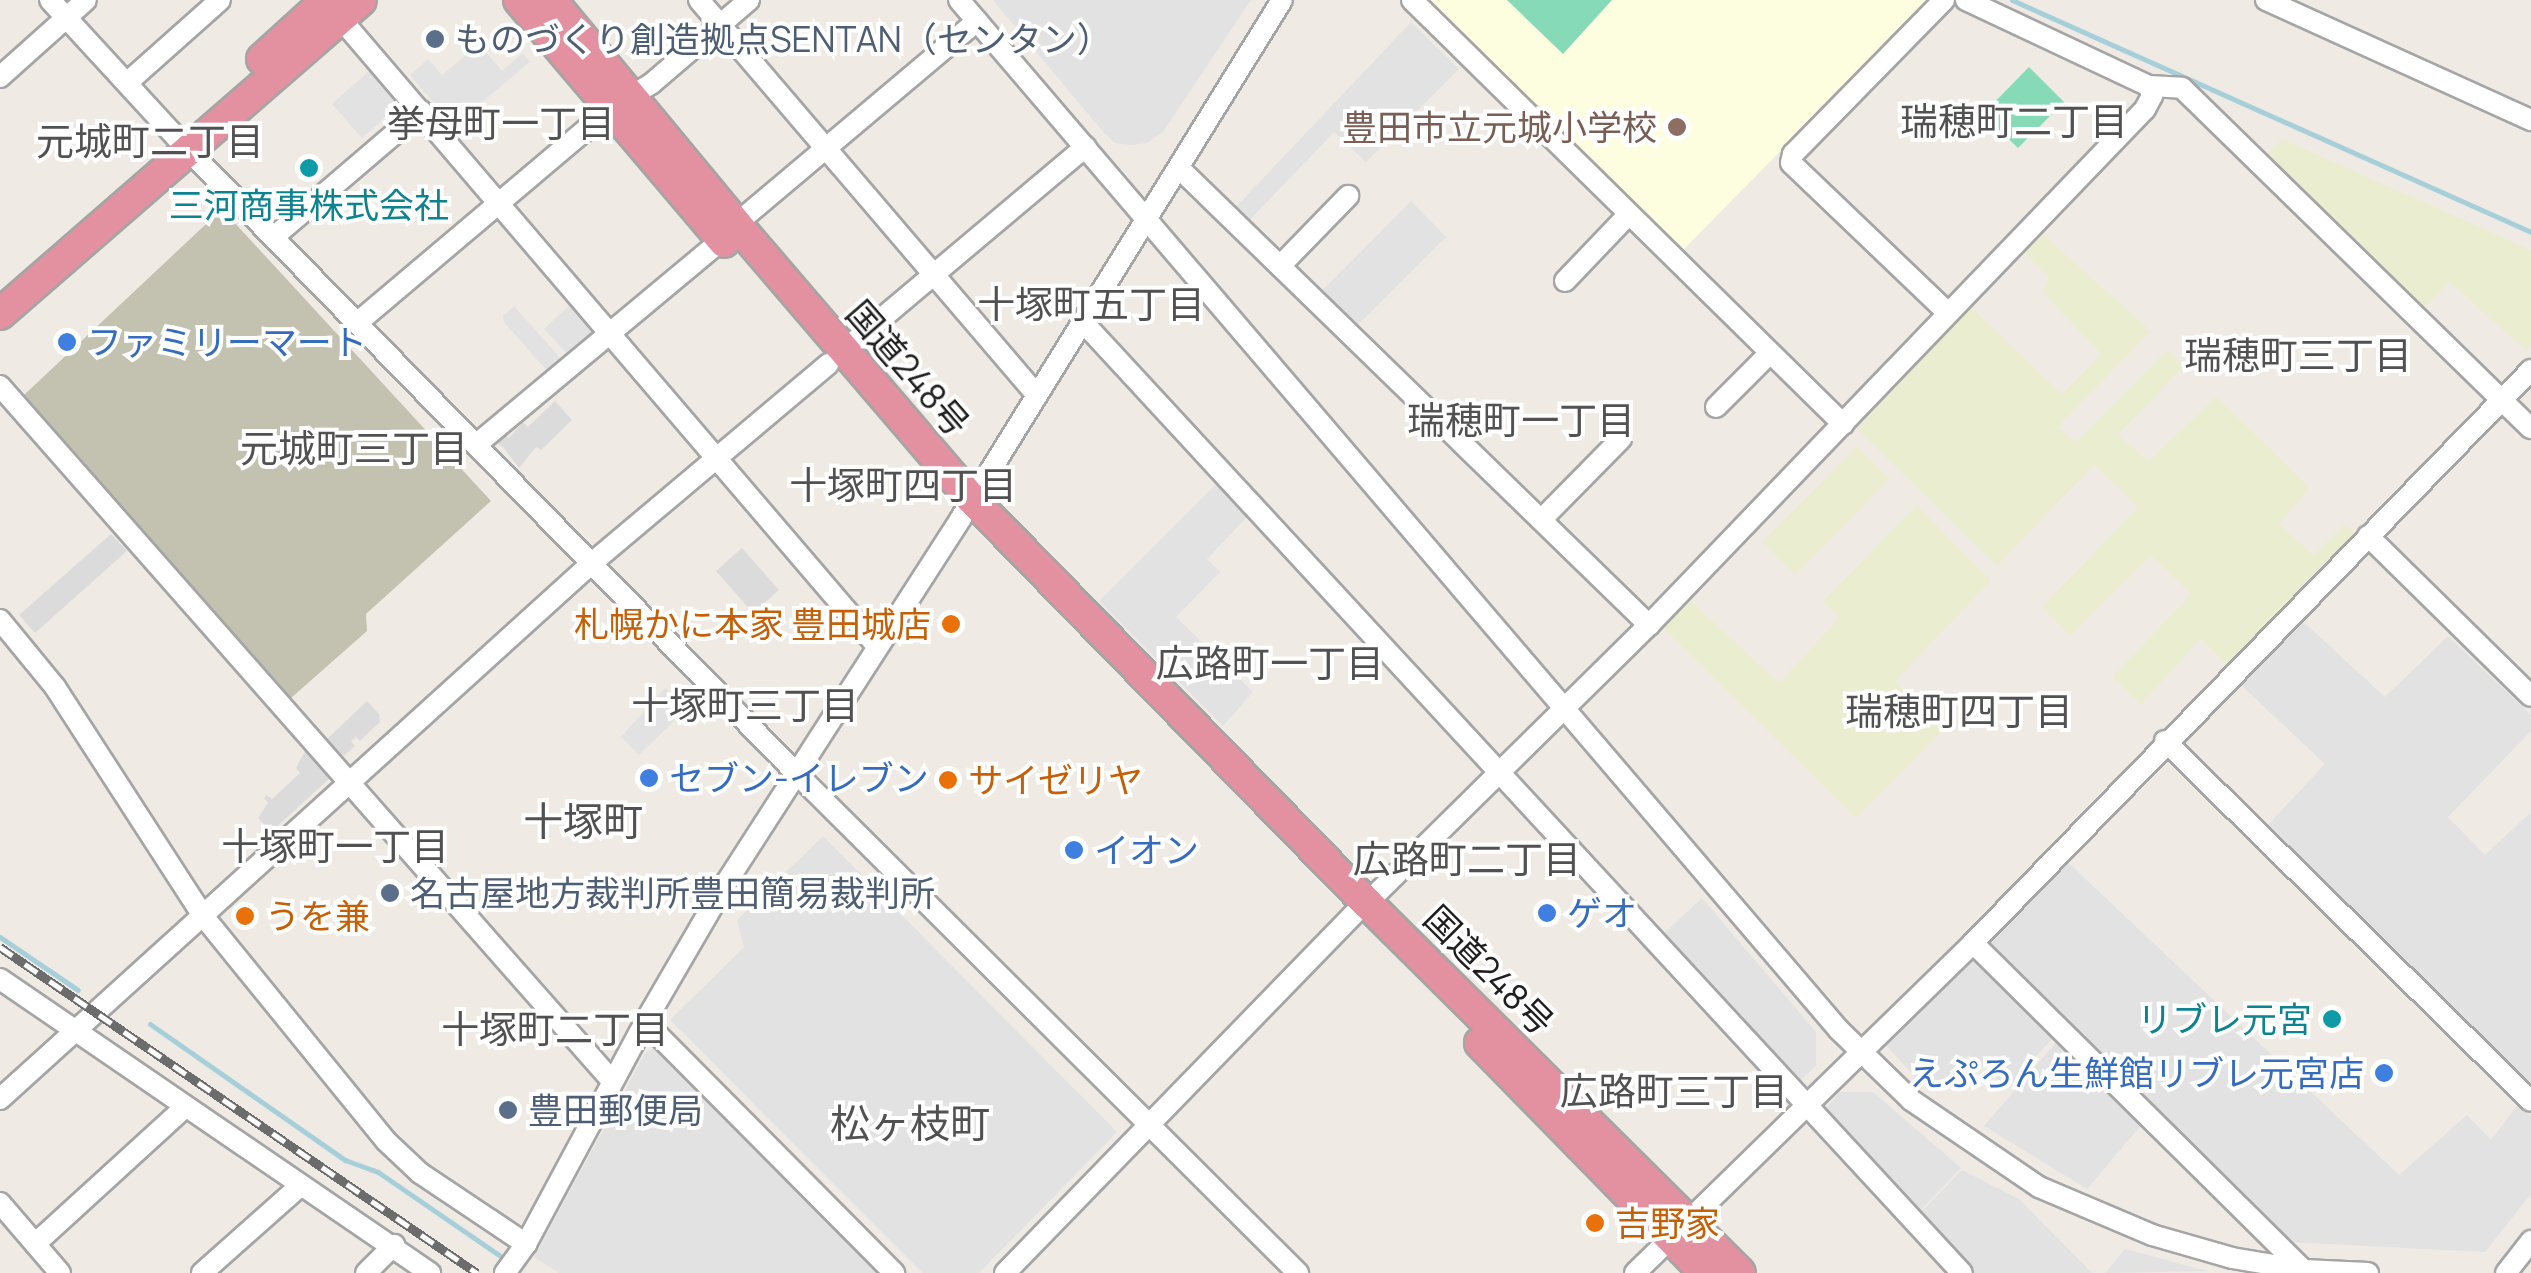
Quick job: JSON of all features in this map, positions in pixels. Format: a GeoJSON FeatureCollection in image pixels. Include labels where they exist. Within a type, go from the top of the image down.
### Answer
{"type":"FeatureCollection","features":[{"type":"Feature","properties":{"kind":"highway","name":"国道248号"},"geometry":{"type":"LineString","coordinates":[[519,0],[621,101]]}},
{"type":"Feature","properties":{"kind":"highway","name":"国道248号"},"geometry":{"type":"LineString","coordinates":[[551,0],[621,101],[966,508],[1678,1228],[1740,1273]]}},
{"type":"Feature","properties":{"kind":"highway"},"geometry":{"type":"LineString","coordinates":[[0,314],[181,142],[336,4]]}},
{"type":"Feature","properties":{"kind":"highway"},"geometry":{"type":"LineString","coordinates":[[0,288],[181,142]]}},
{"type":"Feature","properties":{"kind":"highway","name":"国道248号"},"geometry":{"type":"LineString","coordinates":[[1678,1228],[1705,1273]]}},
{"type":"Feature","properties":{"kind":"street"},"geometry":{"type":"LineString","coordinates":[[50,0],[181,142],[276,235],[796,773],[1298,1273]]}},
{"type":"Feature","properties":{"kind":"street"},"geometry":{"type":"LineString","coordinates":[[0,77],[86,0]]}},
{"type":"Feature","properties":{"kind":"street"},"geometry":{"type":"LineString","coordinates":[[128,82],[220,0]]}},
{"type":"Feature","properties":{"kind":"street"},"geometry":{"type":"LineString","coordinates":[[699,0],[1036,394]]}},
{"type":"Feature","properties":{"kind":"street"},"geometry":{"type":"LineString","coordinates":[[358,323],[498,202],[621,101],[651,84],[749,0]]}},
{"type":"Feature","properties":{"kind":"street"},"geometry":{"type":"LineString","coordinates":[[959,0],[1862,1055],[1934,1118],[2008,1168],[2071,1202],[2152,1235],[2232,1258],[2304,1270],[2368,1273]]}},
{"type":"Feature","properties":{"kind":"street"},"geometry":{"type":"LineString","coordinates":[[505,1273],[526,1244],[645,1022],[796,773],[1282,0]]}},
{"type":"Feature","properties":{"kind":"street"},"geometry":{"type":"LineString","coordinates":[[1412,0],[1842,424]]}},
{"type":"Feature","properties":{"kind":"street"},"geometry":{"type":"LineString","coordinates":[[1944,0],[1793,154],[1792,163],[1948,312]]}},
{"type":"Feature","properties":{"kind":"street"},"geometry":{"type":"LineString","coordinates":[[1966,0],[2149,86],[2182,88],[2531,428]]}},
{"type":"Feature","properties":{"kind":"street"},"geometry":{"type":"LineString","coordinates":[[2266,0],[2531,120]]}},
{"type":"Feature","properties":{"kind":"street"},"geometry":{"type":"LineString","coordinates":[[336,4],[421,111],[877,646]]}},
{"type":"Feature","properties":{"kind":"street"},"geometry":{"type":"LineString","coordinates":[[477,444],[977,21]]}},
{"type":"Feature","properties":{"kind":"street"},"geometry":{"type":"LineString","coordinates":[[1005,1273],[1360,908],[1649,625],[2145,109],[2152,96],[2149,86]]}},
{"type":"Feature","properties":{"kind":"street"},"geometry":{"type":"LineString","coordinates":[[276,235],[421,111]]}},
{"type":"Feature","properties":{"kind":"street"},"geometry":{"type":"LineString","coordinates":[[0,1099],[592,563],[1085,147]]}},
{"type":"Feature","properties":{"kind":"street"},"geometry":{"type":"LineString","coordinates":[[1179,168],[1649,625]]}},
{"type":"Feature","properties":{"kind":"street"},"geometry":{"type":"LineString","coordinates":[[1280,266],[1348,196]]}},
{"type":"Feature","properties":{"kind":"street"},"geometry":{"type":"LineString","coordinates":[[1565,281],[1629,214]]}},
{"type":"Feature","properties":{"kind":"street"},"geometry":{"type":"LineString","coordinates":[[1082,321],[1962,1273]]}},
{"type":"Feature","properties":{"kind":"street"},"geometry":{"type":"LineString","coordinates":[[1716,407],[1770,352]]}},
{"type":"Feature","properties":{"kind":"street"},"geometry":{"type":"LineString","coordinates":[[1635,1273],[1805,1102],[1862,1055],[1973,944],[2166,741],[2531,370]]}},
{"type":"Feature","properties":{"kind":"street"},"geometry":{"type":"LineString","coordinates":[[0,386],[612,1081]]}},
{"type":"Feature","properties":{"kind":"street"},"geometry":{"type":"LineString","coordinates":[[1542,520],[1621,439]]}},
{"type":"Feature","properties":{"kind":"street"},"geometry":{"type":"LineString","coordinates":[[2368,536],[2531,696]]}},
{"type":"Feature","properties":{"kind":"street"},"geometry":{"type":"LineString","coordinates":[[2,625],[55,687],[204,918],[394,1150],[420,1173],[526,1244]]}},
{"type":"Feature","properties":{"kind":"street"},"geometry":{"type":"LineString","coordinates":[[2166,741],[2531,1101]]}},
{"type":"Feature","properties":{"kind":"street"},"geometry":{"type":"LineString","coordinates":[[1973,944],[2304,1270]]}},
{"type":"Feature","properties":{"kind":"street"},"geometry":{"type":"LineString","coordinates":[[0,978],[184,1108],[394,1245],[430,1273]]}},
{"type":"Feature","properties":{"kind":"street"},"geometry":{"type":"LineString","coordinates":[[645,1022],[894,1273]]}},
{"type":"Feature","properties":{"kind":"street"},"geometry":{"type":"LineString","coordinates":[[35,1244],[184,1108]]}},
{"type":"Feature","properties":{"kind":"street"},"geometry":{"type":"LineString","coordinates":[[202,1273],[300,1186]]}},
{"type":"Feature","properties":{"kind":"street"},"geometry":{"type":"LineString","coordinates":[[0,1203],[60,1273]]}},
{"type":"Feature","properties":{"kind":"street"},"geometry":{"type":"LineString","coordinates":[[2506,1273],[2531,1241]]}},
{"type":"Feature","properties":{"kind":"street"},"geometry":{"type":"LineString","coordinates":[[366,1273],[394,1245]]}},
{"type":"Feature","properties":{"kind":"shaded area"},"geometry":{"type":"Polygon","coordinates":[[[993,0],[1251,0],[1163,132],[1147,143],[1131,145],[1115,143],[1104,133],[993,0]]]}},
{"type":"Feature","properties":{"kind":"shaded area","name":"豊田市立元城小学校"},"geometry":{"type":"Polygon","coordinates":[[[1418,0],[1929,0],[1680,253],[1418,0]]]}},
{"type":"Feature","properties":{"kind":"shaded area"},"geometry":{"type":"Polygon","coordinates":[[[1411,22],[1459,69],[1366,162],[1334,132],[1247,223],[1234,209],[1411,22]]]}},
{"type":"Feature","properties":{"kind":"shaded area"},"geometry":{"type":"Polygon","coordinates":[[[479,44],[502,71],[523,53],[530,62],[454,126],[410,75],[428,59],[442,75],[479,44]]]}},
{"type":"Feature","properties":{"kind":"shaded area"},"geometry":{"type":"Polygon","coordinates":[[[369,71],[399,105],[362,138],[332,104],[369,71]]]}},
{"type":"Feature","properties":{"kind":"shaded area"},"geometry":{"type":"Polygon","coordinates":[[[2282,139],[2531,250],[2531,346],[2526,351],[2449,282],[2419,314],[2261,160],[2282,139]]]}},
{"type":"Feature","properties":{"kind":"shaded area"},"geometry":{"type":"Polygon","coordinates":[[[1411,201],[1446,237],[1351,332],[1316,297],[1411,201]]]}},
{"type":"Feature","properties":{"kind":"shaded area"},"geometry":{"type":"Polygon","coordinates":[[[222,209],[491,501],[366,614],[367,631],[291,698],[24,395],[222,209]]]}},
{"type":"Feature","properties":{"kind":"shaded area"},"geometry":{"type":"Polygon","coordinates":[[[2043,234],[2151,331],[2058,427],[2076,442],[2167,350],[2184,366],[2118,435],[2149,461],[2216,396],[2310,488],[2279,524],[2314,555],[2345,524],[2359,536],[2230,668],[2200,639],[2141,705],[2112,677],[2191,594],[2151,556],[2070,636],[2042,607],[2138,507],[2094,465],[1997,566],[1857,429],[1970,306],[2062,394],[2101,354],[2043,293],[2049,278],[2023,252],[2043,234]]]}},
{"type":"Feature","properties":{"kind":"shaded area"},"geometry":{"type":"Polygon","coordinates":[[[570,305],[594,331],[568,355],[544,329],[570,305]]]}},
{"type":"Feature","properties":{"kind":"shaded area"},"geometry":{"type":"Polygon","coordinates":[[[514,306],[562,360],[548,372],[504,322],[503,316],[514,306]]]}},
{"type":"Feature","properties":{"kind":"shaded area"},"geometry":{"type":"Polygon","coordinates":[[[555,401],[572,420],[541,450],[536,447],[519,468],[503,447],[492,441],[502,432],[509,438],[523,422],[528,427],[555,401]]]}},
{"type":"Feature","properties":{"kind":"shaded area"},"geometry":{"type":"Polygon","coordinates":[[[1857,446],[1890,479],[1795,575],[1762,542],[1857,446]]]}},
{"type":"Feature","properties":{"kind":"shaded area"},"geometry":{"type":"Polygon","coordinates":[[[1219,481],[1251,513],[1207,559],[1220,572],[1176,617],[1253,692],[1223,726],[1099,601],[1219,481]]]}},
{"type":"Feature","properties":{"kind":"shaded area"},"geometry":{"type":"Polygon","coordinates":[[[1917,505],[1991,581],[1895,681],[1944,729],[1856,818],[1666,631],[1665,623],[1689,599],[1779,683],[1839,618],[1823,601],[1917,505]]]}},
{"type":"Feature","properties":{"kind":"shaded area"},"geometry":{"type":"Polygon","coordinates":[[[111,534],[127,551],[35,633],[19,615],[111,534]]]}},
{"type":"Feature","properties":{"kind":"shaded area"},"geometry":{"type":"Polygon","coordinates":[[[742,548],[779,590],[753,613],[716,571],[742,548]]]}},
{"type":"Feature","properties":{"kind":"shaded area"},"geometry":{"type":"Polygon","coordinates":[[[2298,617],[2385,697],[2448,636],[2531,715],[2531,731],[2448,817],[2485,855],[2531,812],[2531,1081],[2524,1088],[2262,831],[2325,764],[2238,682],[2298,617]]]}},
{"type":"Feature","properties":{"kind":"shaded area"},"geometry":{"type":"Polygon","coordinates":[[[665,688],[683,703],[678,708],[682,713],[639,755],[621,737],[665,688]]]}},
{"type":"Feature","properties":{"kind":"shaded area"},"geometry":{"type":"Polygon","coordinates":[[[367,701],[379,714],[380,722],[360,741],[356,737],[351,741],[355,746],[344,756],[327,739],[367,701]]]}},
{"type":"Feature","properties":{"kind":"shaded area"},"geometry":{"type":"Polygon","coordinates":[[[305,751],[330,778],[271,832],[258,818],[268,803],[264,798],[267,795],[272,799],[300,773],[296,768],[305,751]]]}},
{"type":"Feature","properties":{"kind":"shaded area"},"geometry":{"type":"Polygon","coordinates":[[[823,836],[1117,1132],[979,1273],[923,1273],[670,1020],[744,947],[737,920],[823,836]]]}},
{"type":"Feature","properties":{"kind":"shaded area"},"geometry":{"type":"Polygon","coordinates":[[[2058,853],[2399,1175],[2467,1115],[2491,1140],[2519,1103],[2531,1117],[2531,1194],[2485,1252],[2287,1242],[1976,941],[2058,853]]]}},
{"type":"Feature","properties":{"kind":"shaded area"},"geometry":{"type":"Polygon","coordinates":[[[1702,898],[1816,1032],[1816,1065],[1798,1083],[1661,936],[1702,898]]]}},
{"type":"Feature","properties":{"kind":"shaded area"},"geometry":{"type":"Polygon","coordinates":[[[1973,952],[2055,1036],[2007,1087],[1969,1055],[1936,1092],[1915,1077],[1885,1044],[1973,952]]]}},
{"type":"Feature","properties":{"kind":"shaded area"},"geometry":{"type":"Polygon","coordinates":[[[2059,1039],[2144,1122],[2087,1189],[1984,1126],[2059,1039]]]}},
{"type":"Feature","properties":{"kind":"shaded area"},"geometry":{"type":"Polygon","coordinates":[[[657,1046],[884,1273],[559,1273],[534,1257],[645,1053],[657,1046]]]}},
{"type":"Feature","properties":{"kind":"shaded area"},"geometry":{"type":"Polygon","coordinates":[[[1840,1092],[1873,1092],[1961,1168],[1917,1214],[1824,1111],[1840,1092]]]}},
{"type":"Feature","properties":{"kind":"shaded area"},"geometry":{"type":"Polygon","coordinates":[[[1962,1170],[2019,1199],[2092,1273],[1971,1273],[1918,1215],[1962,1170]]]}},
{"type":"Feature","properties":{"kind":"shaded area"},"geometry":{"type":"Polygon","coordinates":[[[2125,1249],[2207,1271],[2105,1273],[2125,1249]]]}},
{"type":"Feature","properties":{"kind":"green space"},"geometry":{"type":"Polygon","coordinates":[[[1507,0],[1612,0],[1563,54],[1507,0]]]}},
{"type":"Feature","properties":{"kind":"green space"},"geometry":{"type":"Polygon","coordinates":[[[2029,67],[2064,102],[2018,148],[1983,114],[2029,67]]]}},
{"type":"Feature","properties":{"kind":"waterway"},"geometry":{"type":"LineString","coordinates":[[2012,0],[2531,232]]}},
{"type":"Feature","properties":{"kind":"waterway"},"geometry":{"type":"LineString","coordinates":[[0,937],[78,990]]}},
{"type":"Feature","properties":{"kind":"waterway"},"geometry":{"type":"LineString","coordinates":[[150,1024],[345,1160],[378,1172],[509,1262]]}},
{"type":"Feature","properties":{"kind":"railway"},"geometry":{"type":"LineString","coordinates":[[0,947],[477,1273]]}},
{"type":"Feature","properties":{"kind":"place","name":"ものづくり創造拠点SENTAN（センタン）"},"geometry":{"type":"Point","coordinates":[435,39]}},
{"type":"Feature","properties":{"kind":"place","name":"豊田市立元城小学校"},"geometry":{"type":"Point","coordinates":[1677,127]}},
{"type":"Feature","properties":{"kind":"place","name":"三河商事株式会社"},"geometry":{"type":"Point","coordinates":[309,168]}},
{"type":"Feature","properties":{"kind":"place","name":"ファミリーマート"},"geometry":{"type":"Point","coordinates":[67,342]}},
{"type":"Feature","properties":{"kind":"place","name":"札幌かに本家 豊田城店"},"geometry":{"type":"Point","coordinates":[951,624]}},
{"type":"Feature","properties":{"kind":"place","name":"セブン-イレブン"},"geometry":{"type":"Point","coordinates":[649,778]}},
{"type":"Feature","properties":{"kind":"place","name":"サイゼリヤ"},"geometry":{"type":"Point","coordinates":[948,780]}},
{"type":"Feature","properties":{"kind":"place","name":"イオン"},"geometry":{"type":"Point","coordinates":[1074,850]}},
{"type":"Feature","properties":{"kind":"place","name":"名古屋地方裁判所豊田簡易裁判所"},"geometry":{"type":"Point","coordinates":[390,893]}},
{"type":"Feature","properties":{"kind":"place","name":"ゲオ"},"geometry":{"type":"Point","coordinates":[1547,913]}},
{"type":"Feature","properties":{"kind":"place","name":"うを兼"},"geometry":{"type":"Point","coordinates":[245,916]}},
{"type":"Feature","properties":{"kind":"place","name":"リブレ元宮"},"geometry":{"type":"Point","coordinates":[2332,1019]}},
{"type":"Feature","properties":{"kind":"place","name":"えぷろん生鮮館リブレ元宮店"},"geometry":{"type":"Point","coordinates":[2384,1073]}},
{"type":"Feature","properties":{"kind":"place","name":"豊田郵便局"},"geometry":{"type":"Point","coordinates":[508,1110]}},
{"type":"Feature","properties":{"kind":"place","name":"吉野家"},"geometry":{"type":"Point","coordinates":[1595,1223]}},
{"type":"Feature","properties":{"kind":"district","name":"瑞穂町二丁目"},"geometry":{"type":"Point","coordinates":[2014,121]}},
{"type":"Feature","properties":{"kind":"district","name":"挙母町一丁目"},"geometry":{"type":"Point","coordinates":[501,123]}},
{"type":"Feature","properties":{"kind":"district","name":"元城町二丁目"},"geometry":{"type":"Point","coordinates":[150,141]}},
{"type":"Feature","properties":{"kind":"district","name":"十塚町五丁目"},"geometry":{"type":"Point","coordinates":[1091,304]}},
{"type":"Feature","properties":{"kind":"district","name":"瑞穂町三丁目"},"geometry":{"type":"Point","coordinates":[2298,355]}},
{"type":"Feature","properties":{"kind":"district","name":"瑞穂町一丁目"},"geometry":{"type":"Point","coordinates":[1521,420]}},
{"type":"Feature","properties":{"kind":"district","name":"元城町三丁目"},"geometry":{"type":"Point","coordinates":[354,448]}},
{"type":"Feature","properties":{"kind":"district","name":"十塚町四丁目"},"geometry":{"type":"Point","coordinates":[903,485]}},
{"type":"Feature","properties":{"kind":"district","name":"広路町一丁目"},"geometry":{"type":"Point","coordinates":[1270,663]}},
{"type":"Feature","properties":{"kind":"district","name":"十塚町三丁目"},"geometry":{"type":"Point","coordinates":[745,705]}},
{"type":"Feature","properties":{"kind":"district","name":"瑞穂町四丁目"},"geometry":{"type":"Point","coordinates":[1959,711]}},
{"type":"Feature","properties":{"kind":"district","name":"十塚町"},"geometry":{"type":"Point","coordinates":[583,821]}},
{"type":"Feature","properties":{"kind":"district","name":"十塚町一丁目"},"geometry":{"type":"Point","coordinates":[335,846]}},
{"type":"Feature","properties":{"kind":"district","name":"広路町二丁目"},"geometry":{"type":"Point","coordinates":[1467,859]}},
{"type":"Feature","properties":{"kind":"district","name":"十塚町二丁目"},"geometry":{"type":"Point","coordinates":[555,1029]}},
{"type":"Feature","properties":{"kind":"district","name":"広路町三丁目"},"geometry":{"type":"Point","coordinates":[1674,1091]}},
{"type":"Feature","properties":{"kind":"district","name":"松ヶ枝町"},"geometry":{"type":"Point","coordinates":[910,1123]}}]}
